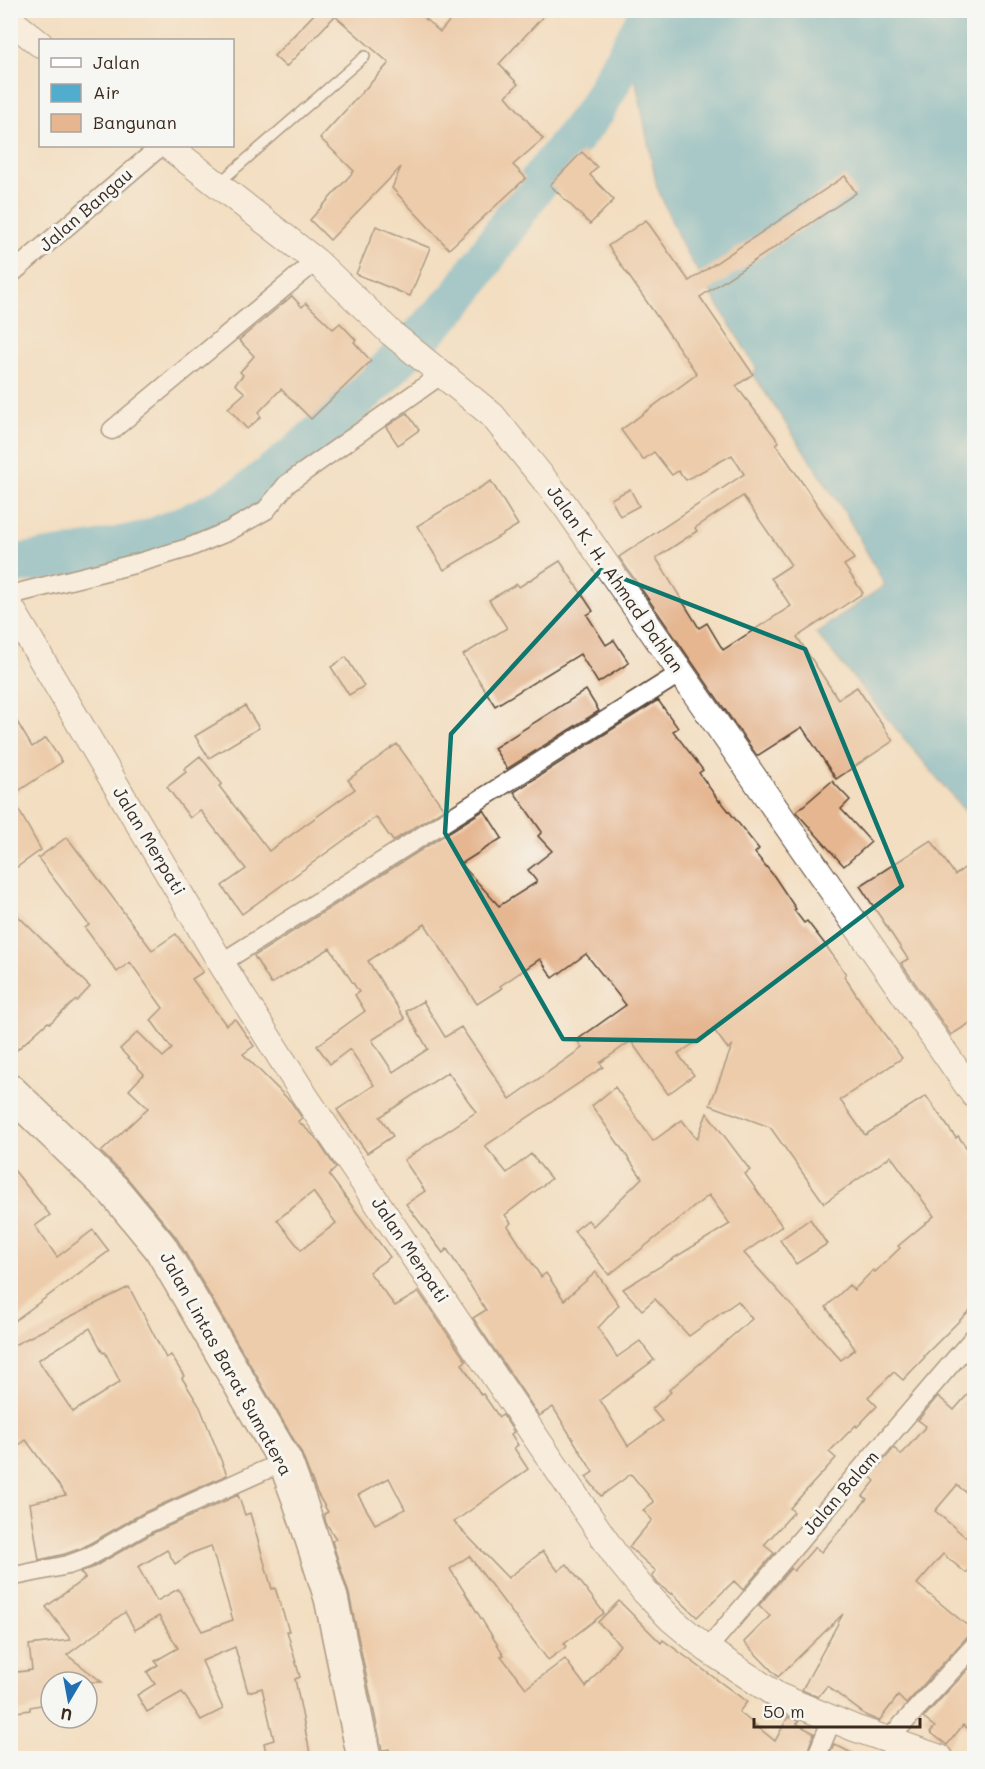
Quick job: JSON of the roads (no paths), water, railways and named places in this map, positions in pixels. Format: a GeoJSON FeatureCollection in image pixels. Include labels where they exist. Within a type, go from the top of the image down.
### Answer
{"type":"FeatureCollection","features":[{"type":"Feature","properties":{"kind":"highway","name":"Jalan Lintas Barat Sumatera"},"geometry":{"type":"LineString","coordinates":[[10,1091],[114,1191],[160,1247],[285,1461],[331,1598],[364,1758]]}},
{"type":"Feature","properties":{"kind":"street"},"geometry":{"type":"LineString","coordinates":[[10,20],[39,43]]}},
{"type":"Feature","properties":{"kind":"street","name":"Jalan Bangau"},"geometry":{"type":"LineString","coordinates":[[10,274],[159,147]]}},
{"type":"Feature","properties":{"kind":"street","name":"Jalan K. H. Ahmad Dahlan"},"geometry":{"type":"LineString","coordinates":[[169,147],[316,261],[391,333],[492,415],[551,487],[975,1095]]}},
{"type":"Feature","properties":{"kind":"street"},"geometry":{"type":"LineString","coordinates":[[112,430],[316,261]]}},
{"type":"Feature","properties":{"kind":"street"},"geometry":{"type":"LineString","coordinates":[[10,595],[138,564],[188,548],[229,531],[267,510],[286,484],[437,370]]}},
{"type":"Feature","properties":{"kind":"street","name":"Jalan Merpati"},"geometry":{"type":"LineString","coordinates":[[10,606],[221,963],[305,1096],[618,1559],[670,1619],[707,1649],[778,1696],[832,1719],[940,1758]]}},
{"type":"Feature","properties":{"kind":"street"},"geometry":{"type":"LineString","coordinates":[[221,963],[682,672]]}},
{"type":"Feature","properties":{"kind":"street","name":"Jalan Balam"},"geometry":{"type":"LineString","coordinates":[[707,1649],[975,1337]]}},
{"type":"Feature","properties":{"kind":"street"},"geometry":{"type":"LineString","coordinates":[[10,1577],[68,1565],[87,1558],[148,1523],[285,1461]]}},
{"type":"Feature","properties":{"kind":"street"},"geometry":{"type":"LineString","coordinates":[[888,1740],[975,1646]]}},
{"type":"Feature","properties":{"kind":"street"},"geometry":{"type":"LineString","coordinates":[[816,1758],[832,1719]]}},
{"type":"Feature","properties":{"kind":"lane"},"geometry":{"type":"LineString","coordinates":[[217,184],[365,56]]}},
{"type":"Feature","properties":{"kind":"water"},"geometry":{"type":"Polygon","coordinates":[[[663,11],[974,11],[974,822],[816,633],[885,585],[846,514],[753,374],[757,369],[682,245],[657,187],[632,62],[663,11]]]}},
{"type":"Feature","properties":{"kind":"waterway"},"geometry":{"type":"LineString","coordinates":[[10,565],[94,552],[148,540],[204,517],[246,494],[298,453],[377,381],[457,299],[532,190],[595,111],[651,10]]}}]}
